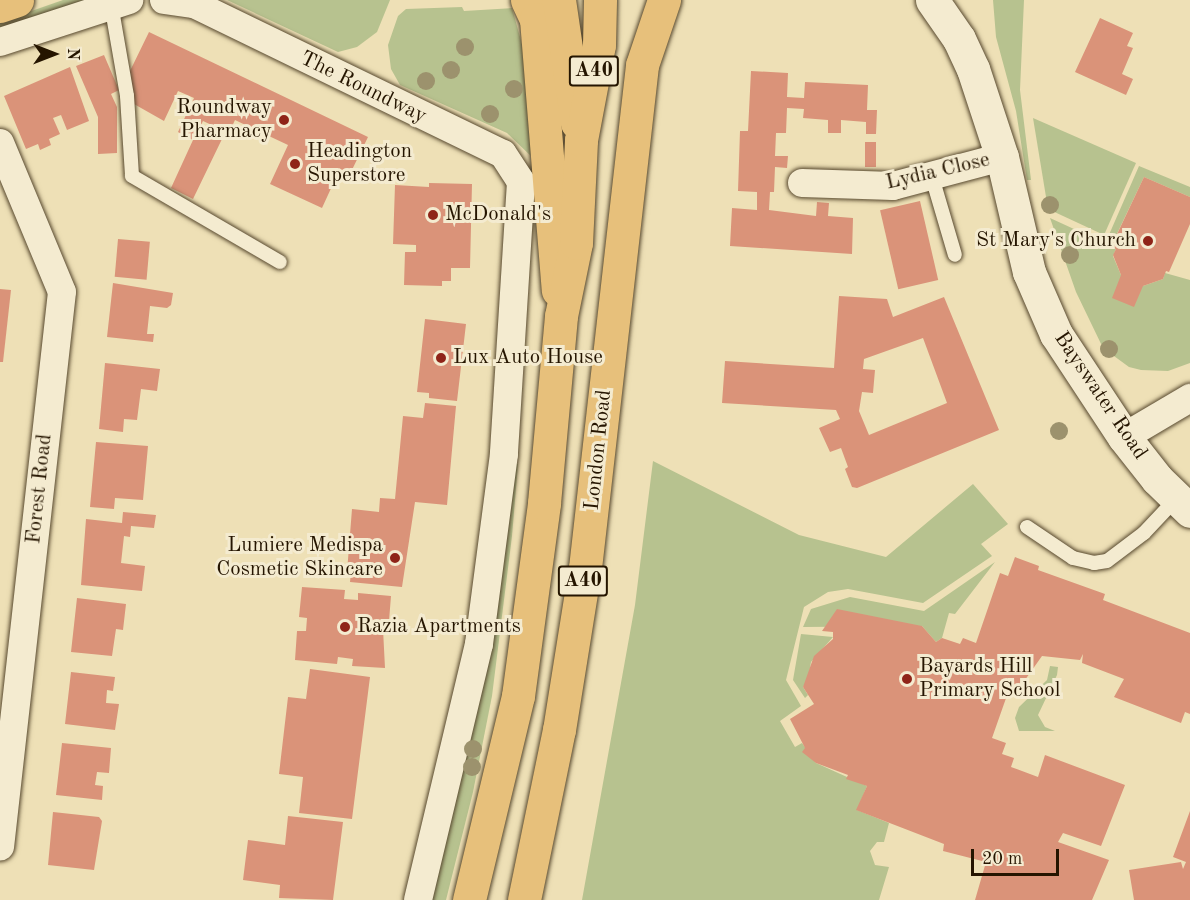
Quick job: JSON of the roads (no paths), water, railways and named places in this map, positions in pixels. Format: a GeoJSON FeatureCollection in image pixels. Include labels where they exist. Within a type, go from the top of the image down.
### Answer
{"type":"FeatureCollection","features":[{"type":"Feature","properties":{"kind":"highway"},"geometry":{"type":"LineString","coordinates":[[0,6],[17,0]]}},
{"type":"Feature","properties":{"kind":"highway"},"geometry":{"type":"LineString","coordinates":[[527,0],[536,20],[550,159],[551,245],[561,316]]}},
{"type":"Feature","properties":{"kind":"highway"},"geometry":{"type":"LineString","coordinates":[[559,0],[565,59],[580,140]]}},
{"type":"Feature","properties":{"kind":"highway","name":"A40"},"geometry":{"type":"LineString","coordinates":[[469,900],[518,696],[544,503],[561,316],[576,243],[580,140],[599,45],[600,0]]}},
{"type":"Feature","properties":{"kind":"highway","name":"London Road"},"geometry":{"type":"LineString","coordinates":[[524,900],[559,730],[585,568],[642,65],[664,0]]}},
{"type":"Feature","properties":{"kind":"highway"},"geometry":{"type":"LineString","coordinates":[[550,159],[565,59]]}},
{"type":"Feature","properties":{"kind":"street","name":"The Roundway"},"geometry":{"type":"LineString","coordinates":[[164,0],[194,4],[503,154],[521,182],[504,454],[478,644],[418,900]]}},
{"type":"Feature","properties":{"kind":"street","name":"Bayswater Road"},"geometry":{"type":"LineString","coordinates":[[935,1],[973,69],[1002,157],[1018,234],[1042,305],[1071,362],[1124,437],[1183,505]]}},
{"type":"Feature","properties":{"kind":"street"},"geometry":{"type":"LineString","coordinates":[[0,42],[120,2]]}},
{"type":"Feature","properties":{"kind":"street","name":"Forest Road"},"geometry":{"type":"LineString","coordinates":[[0,143],[62,292],[0,847]]}},
{"type":"Feature","properties":{"kind":"street","name":"Lydia Close"},"geometry":{"type":"LineString","coordinates":[[802,183],[892,186],[1002,157]]}},
{"type":"Feature","properties":{"kind":"street"},"geometry":{"type":"LineString","coordinates":[[1124,437],[1189,401]]}},
{"type":"Feature","properties":{"kind":"lane"},"geometry":{"type":"LineString","coordinates":[[120,2],[132,176],[280,262]]}},
{"type":"Feature","properties":{"kind":"lane"},"geometry":{"type":"LineString","coordinates":[[932,177],[955,255]]}},
{"type":"Feature","properties":{"kind":"lane"},"geometry":{"type":"LineString","coordinates":[[1027,527],[1073,558],[1094,563],[1107,561],[1183,505]]}},
{"type":"Feature","properties":{"kind":"place","name":"Roundway Pharmacy"},"geometry":{"type":"Point","coordinates":[284,120]}},
{"type":"Feature","properties":{"kind":"place","name":"Headington Superstore"},"geometry":{"type":"Point","coordinates":[295,164]}},
{"type":"Feature","properties":{"kind":"place","name":"McDonald's"},"geometry":{"type":"Point","coordinates":[433,215]}},
{"type":"Feature","properties":{"kind":"place","name":"St Mary's Church"},"geometry":{"type":"Point","coordinates":[1148,241]}},
{"type":"Feature","properties":{"kind":"place","name":"Lux Auto House"},"geometry":{"type":"Point","coordinates":[441,358]}},
{"type":"Feature","properties":{"kind":"place","name":"Lumiere Medispa Cosmetic Skincare"},"geometry":{"type":"Point","coordinates":[395,558]}},
{"type":"Feature","properties":{"kind":"place","name":"Razia Apartments"},"geometry":{"type":"Point","coordinates":[345,627]}},
{"type":"Feature","properties":{"kind":"place","name":"Bayards Hill Primary School"},"geometry":{"type":"Point","coordinates":[907,679]}}]}
